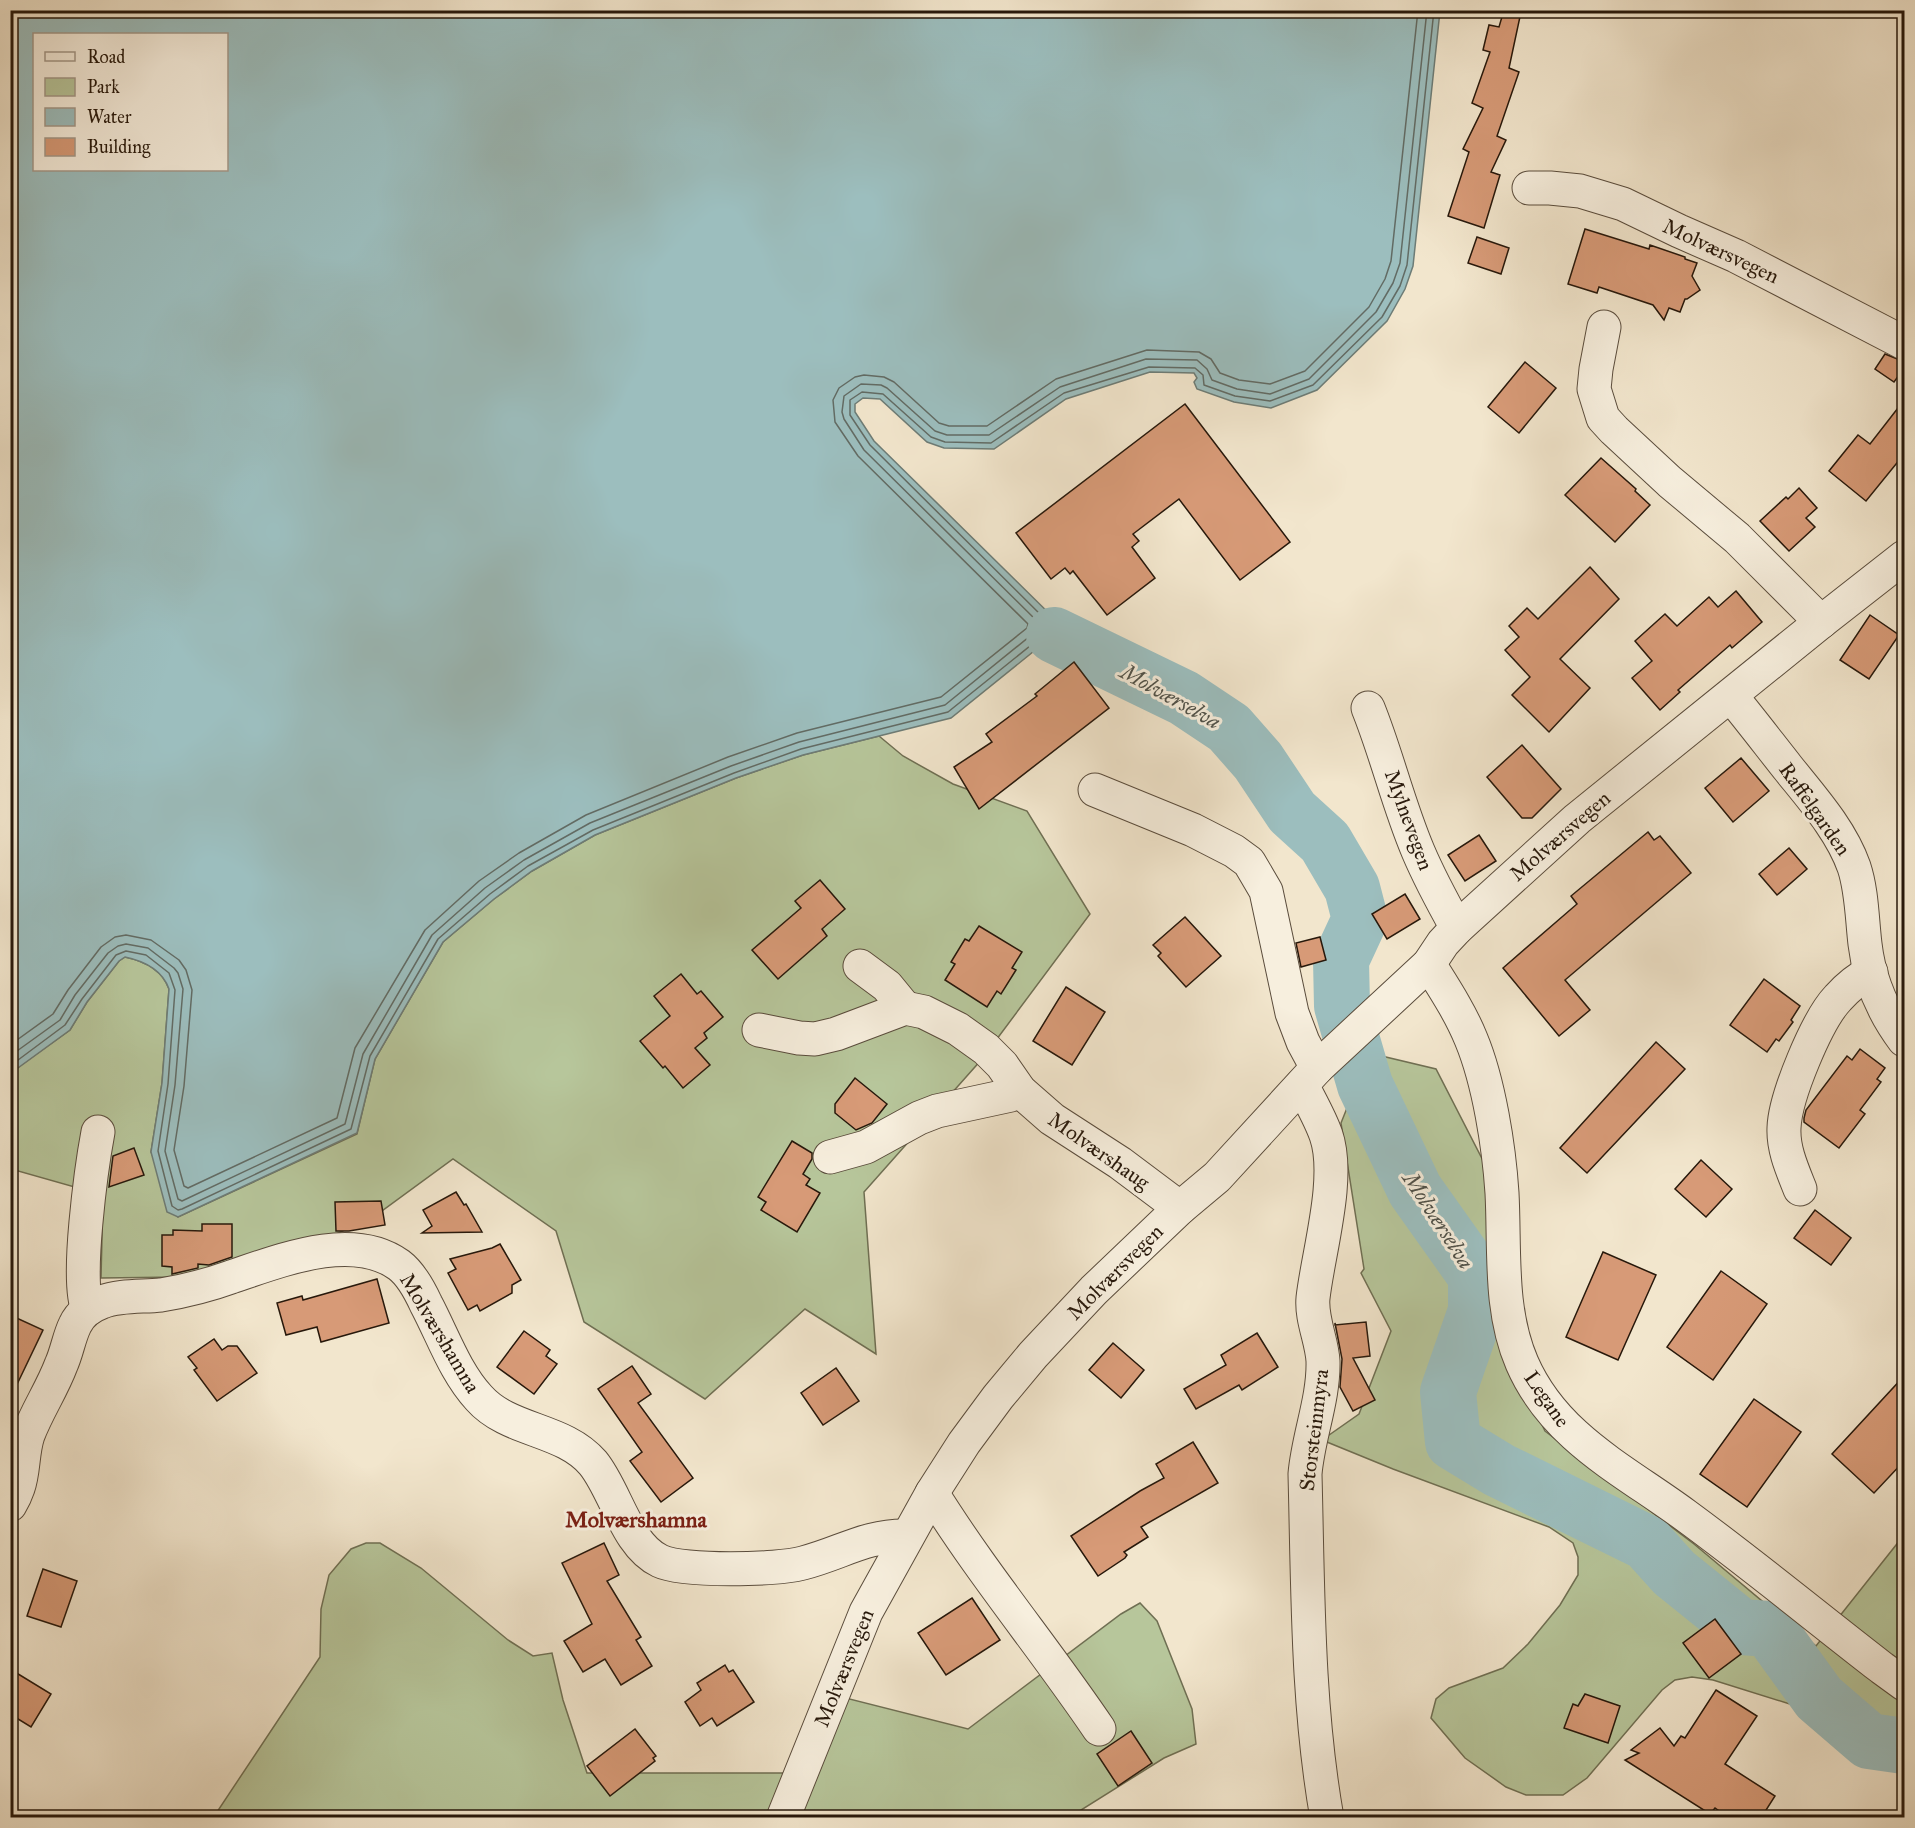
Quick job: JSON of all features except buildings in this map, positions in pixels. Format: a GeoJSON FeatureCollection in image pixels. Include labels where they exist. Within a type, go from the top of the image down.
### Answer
{"type":"FeatureCollection","features":[{"type":"Feature","properties":{"kind":"street","name":"Molværsvegen"},"geometry":{"type":"LineString","coordinates":[[1529,188],[1580,191],[1623,204],[1736,256],[1905,343]]}},
{"type":"Feature","properties":{"kind":"street"},"geometry":{"type":"LineString","coordinates":[[1604,327],[1594,389],[1604,418],[1670,482],[1737,538],[1821,622]]}},
{"type":"Feature","properties":{"kind":"street","name":"Molværsvegen"},"geometry":{"type":"LineString","coordinates":[[783,1818],[866,1612],[907,1536],[964,1443],[1033,1355],[1094,1290],[1180,1208],[1217,1177],[1318,1068],[1429,964],[1443,943],[1457,928],[1577,819],[1821,622],[1904,560]]}},
{"type":"Feature","properties":{"kind":"street","name":"Raffelgarden"},"geometry":{"type":"LineString","coordinates":[[1731,696],[1815,801],[1851,858],[1859,890],[1865,947],[1871,972],[1882,1007],[1905,1040]]}},
{"type":"Feature","properties":{"kind":"street","name":"Mylnevegen"},"geometry":{"type":"LineString","coordinates":[[1368,708],[1382,742],[1417,850],[1457,928]]}},
{"type":"Feature","properties":{"kind":"street"},"geometry":{"type":"LineString","coordinates":[[1095,790],[1193,830],[1234,850],[1249,862],[1266,891],[1292,1014],[1303,1042],[1318,1068]]}},
{"type":"Feature","properties":{"kind":"street","name":"Legane"},"geometry":{"type":"LineString","coordinates":[[1429,964],[1451,999],[1479,1059],[1498,1147],[1502,1194],[1504,1285],[1510,1325],[1522,1364],[1550,1410],[1589,1449],[1685,1515],[1905,1684]]}},
{"type":"Feature","properties":{"kind":"street"},"geometry":{"type":"LineString","coordinates":[[759,1030],[814,1039],[836,1034],[905,1008],[887,986],[860,966]]}},
{"type":"Feature","properties":{"kind":"street"},"geometry":{"type":"LineString","coordinates":[[1800,1189],[1786,1154],[1784,1128],[1789,1095],[1823,1018],[1838,998],[1863,976],[1871,972]]}},
{"type":"Feature","properties":{"kind":"street","name":"Molværshaug"},"geometry":{"type":"LineString","coordinates":[[905,1008],[935,1017],[986,1048],[1002,1065],[1020,1091],[1052,1119],[1120,1163],[1180,1208]]}},
{"type":"Feature","properties":{"kind":"street","name":"Storsteinmyra"},"geometry":{"type":"LineString","coordinates":[[1318,1068],[1330,1163],[1325,1225],[1312,1301],[1323,1360],[1321,1387],[1306,1457],[1305,1474],[1312,1680],[1316,1740],[1327,1818]]}},
{"type":"Feature","properties":{"kind":"street"},"geometry":{"type":"LineString","coordinates":[[830,1157],[867,1147],[919,1118],[937,1111],[1020,1091]]}},
{"type":"Feature","properties":{"kind":"street"},"geometry":{"type":"LineString","coordinates":[[10,1505],[19,1487],[28,1436],[61,1365],[76,1323],[88,1309],[84,1301],[84,1262],[93,1158],[98,1132]]}},
{"type":"Feature","properties":{"kind":"street","name":"Molværshamna"},"geometry":{"type":"LineString","coordinates":[[88,1309],[111,1299],[162,1294],[208,1286],[309,1253],[336,1250],[358,1251],[381,1256],[397,1263],[405,1270],[425,1301],[462,1376],[480,1399],[510,1421],[573,1447],[590,1460],[600,1473],[634,1537],[661,1562],[712,1568],[777,1567],[800,1564],[833,1554],[862,1541],[907,1536]]}},
{"type":"Feature","properties":{"kind":"street"},"geometry":{"type":"LineString","coordinates":[[932,1493],[989,1578],[1071,1688],[1098,1729]]}},
{"type":"Feature","properties":{"kind":"green space"},"geometry":{"type":"Polygon","coordinates":[[[879,736],[903,756],[953,784],[1027,811],[1090,914],[982,1059],[864,1192],[876,1354],[805,1309],[705,1399],[584,1322],[556,1231],[453,1159],[379,1213],[306,1249],[179,1277],[101,1278],[103,1195],[11,1169],[10,1073],[70,1030],[87,1002],[119,961],[125,957],[139,961],[157,971],[169,989],[162,1083],[151,1152],[178,1217],[357,1134],[375,1059],[443,942],[494,899],[532,871],[595,835],[736,778],[803,755],[879,736]]]}},
{"type":"Feature","properties":{"kind":"green space"},"geometry":{"type":"Polygon","coordinates":[[[1369,1053],[1436,1069],[1495,1184],[1498,1331],[1545,1431],[1694,1544],[1816,1646],[1904,1535],[1904,1754],[1793,1705],[1713,1680],[1692,1677],[1675,1680],[1662,1690],[1587,1778],[1563,1795],[1526,1795],[1506,1787],[1465,1758],[1431,1718],[1436,1699],[1449,1688],[1503,1668],[1528,1644],[1560,1605],[1578,1575],[1578,1557],[1573,1543],[1549,1527],[1322,1440],[1359,1414],[1391,1331],[1361,1273],[1364,1269],[1341,1123],[1369,1053]]]}},
{"type":"Feature","properties":{"kind":"green space"},"geometry":{"type":"Polygon","coordinates":[[[366,1543],[380,1543],[421,1568],[508,1640],[533,1656],[552,1653],[563,1700],[587,1773],[785,1773],[834,1695],[968,1729],[1121,1614],[1140,1603],[1157,1621],[1192,1709],[1196,1744],[1164,1758],[1070,1817],[213,1818],[320,1657],[321,1609],[329,1575],[351,1549],[366,1543]]]}},
{"type":"Feature","properties":{"kind":"water"},"geometry":{"type":"Polygon","coordinates":[[[11,10],[1440,10],[1413,266],[1405,289],[1387,321],[1317,390],[1271,408],[1234,402],[1197,389],[1194,382],[1197,378],[1194,373],[1150,372],[1066,399],[994,449],[944,448],[927,442],[880,399],[863,398],[855,404],[855,412],[874,441],[1065,629],[1054,635],[951,718],[803,755],[736,778],[595,835],[532,871],[494,899],[443,942],[375,1059],[357,1133],[178,1217],[167,1212],[151,1152],[162,1083],[169,989],[166,982],[152,967],[125,957],[119,961],[87,1002],[70,1030],[11,1073],[11,10]]]}},
{"type":"Feature","properties":{"kind":"waterway","name":"Molværselva"},"geometry":{"type":"LineString","coordinates":[[1054,635],[1184,698],[1229,728],[1258,761],[1292,812],[1325,842],[1352,888],[1360,919],[1341,960],[1342,1006],[1365,1085],[1415,1190],[1476,1276],[1476,1311],[1448,1392],[1453,1442],[1499,1470],[1647,1543],[1674,1573],[1741,1627],[1769,1629],[1819,1698],[1869,1741],[1904,1746]]}},
{"type":"Feature","properties":{"kind":"district","name":"Molværshamna"},"geometry":{"type":"Point","coordinates":[636,1519]}}]}
